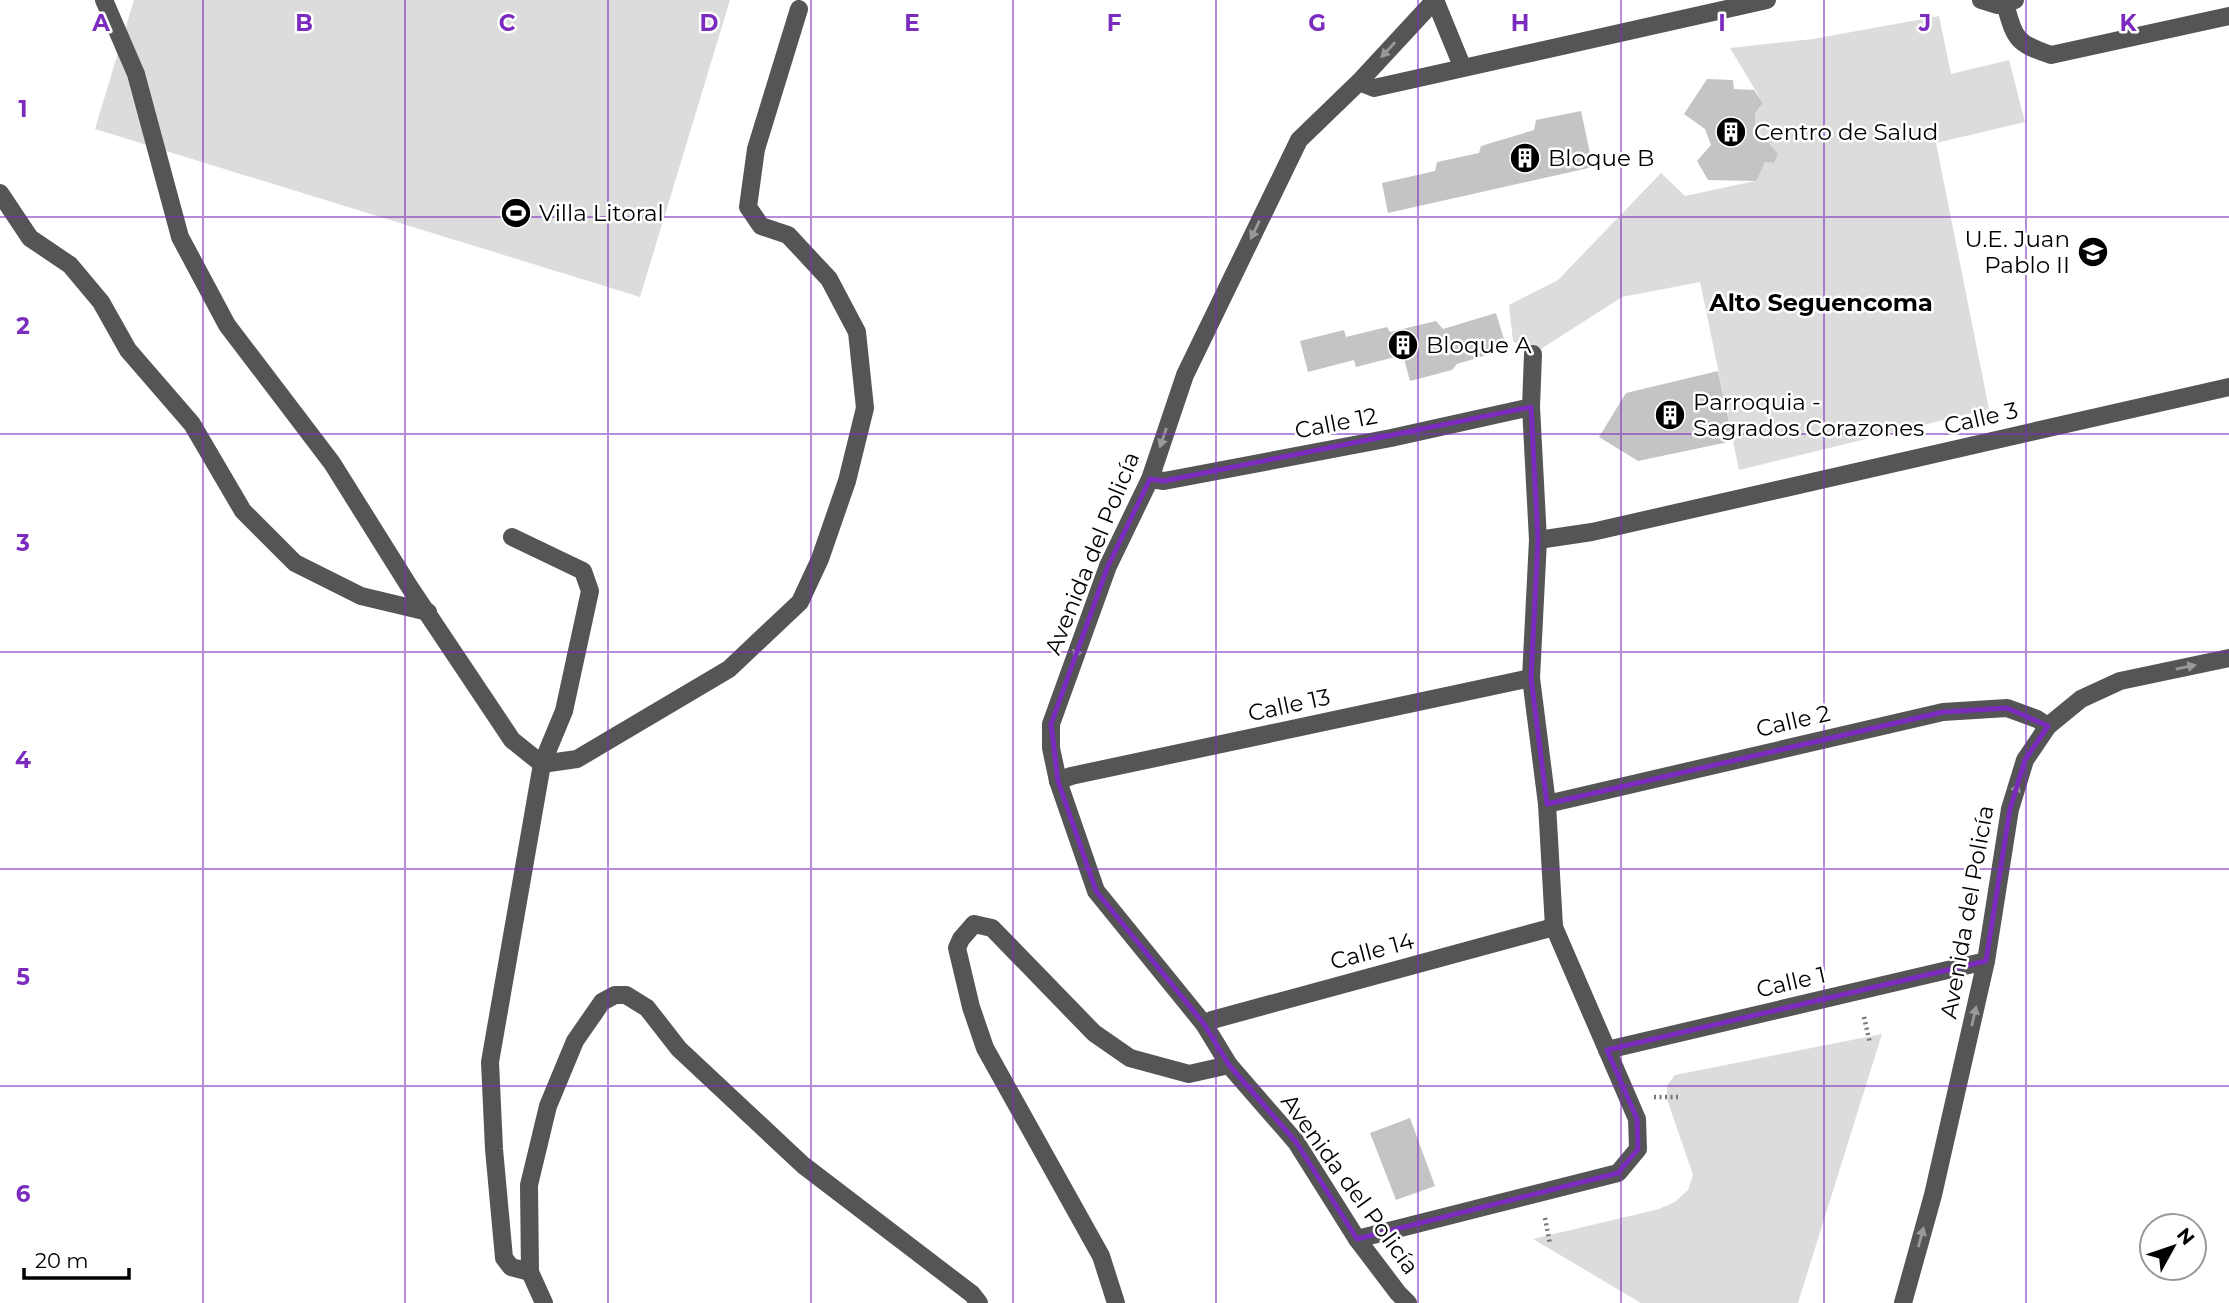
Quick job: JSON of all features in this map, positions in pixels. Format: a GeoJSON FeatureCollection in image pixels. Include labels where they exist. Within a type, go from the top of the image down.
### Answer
{"type":"FeatureCollection","features":[{"type":"Feature","properties":{"kind":"street"},"geometry":{"type":"LineString","coordinates":[[104,0],[136,74],[180,237],[227,325],[332,463],[409,586],[512,740],[542,764],[577,759],[729,669],[800,603],[820,559],[838,507],[865,408],[857,332],[829,279],[788,235],[761,226],[748,207],[756,149],[799,9]]}},
{"type":"Feature","properties":{"kind":"street"},"geometry":{"type":"LineString","coordinates":[[1435,0],[1462,66]]}},
{"type":"Feature","properties":{"kind":"street","name":"Avenida del Policía"},"geometry":{"type":"LineString","coordinates":[[1408,1303],[1357,1239],[1296,1142],[1229,1065],[1204,1024],[1096,891],[1058,781],[1051,748],[1051,724],[1108,566],[1150,479],[1185,375],[1299,139],[1359,82],[1435,0]]}},
{"type":"Feature","properties":{"kind":"street"},"geometry":{"type":"LineString","coordinates":[[1359,82],[1374,88],[1462,66],[1766,0]]}},
{"type":"Feature","properties":{"kind":"street"},"geometry":{"type":"LineString","coordinates":[[1982,0],[1997,5],[2010,2],[2013,31],[2027,47],[2051,55],[2229,16]]}},
{"type":"Feature","properties":{"kind":"street"},"geometry":{"type":"LineString","coordinates":[[0,193],[30,238],[70,265],[101,302],[128,351],[192,424],[243,512],[295,563],[361,596],[428,612]]}},
{"type":"Feature","properties":{"kind":"street"},"geometry":{"type":"LineString","coordinates":[[1357,1239],[1618,1173],[1638,1150],[1637,1119],[1554,927],[1547,804],[1531,678],[1538,540],[1531,407],[1533,354]]}},
{"type":"Feature","properties":{"kind":"street","name":"Calle 3"},"geometry":{"type":"LineString","coordinates":[[1538,540],[1591,532],[2229,387]]}},
{"type":"Feature","properties":{"kind":"street","name":"Calle 12"},"geometry":{"type":"LineString","coordinates":[[1150,479],[1177,479],[1391,438],[1531,407]]}},
{"type":"Feature","properties":{"kind":"street"},"geometry":{"type":"LineString","coordinates":[[512,537],[583,571],[590,591],[564,711],[542,764],[490,1062],[494,1149],[504,1258],[511,1267],[530,1272]]}},
{"type":"Feature","properties":{"kind":"street","name":"Avenida del Policía"},"geometry":{"type":"LineString","coordinates":[[1903,1303],[1933,1195],[1986,961],[2010,809],[2025,760],[2049,726],[2081,699],[2120,681],[2229,658]]}},
{"type":"Feature","properties":{"kind":"street","name":"Calle 13"},"geometry":{"type":"LineString","coordinates":[[1058,781],[1531,678]]}},
{"type":"Feature","properties":{"kind":"street","name":"Calle 2"},"geometry":{"type":"LineString","coordinates":[[1547,804],[1942,712],[2007,708],[2049,726]]}},
{"type":"Feature","properties":{"kind":"street"},"geometry":{"type":"LineString","coordinates":[[1116,1303],[1101,1256],[985,1048],[971,1007],[957,948],[961,939],[974,924],[992,928],[1094,1033],[1130,1058],[1189,1074],[1229,1065]]}},
{"type":"Feature","properties":{"kind":"street","name":"Calle 14"},"geometry":{"type":"LineString","coordinates":[[1204,1024],[1554,927]]}},
{"type":"Feature","properties":{"kind":"street","name":"Calle 1"},"geometry":{"type":"LineString","coordinates":[[1607,1050],[1986,961]]}},
{"type":"Feature","properties":{"kind":"street"},"geometry":{"type":"LineString","coordinates":[[544,1303],[530,1272],[529,1185],[548,1106],[575,1041],[602,1002],[615,995],[626,995],[647,1008],[679,1049],[803,1165],[972,1294],[979,1303]]}},
{"type":"Feature","properties":{"kind":"highlighted area"},"geometry":{"type":"Polygon","coordinates":[[[1531,407],[1538,540],[1531,678],[1547,804],[1943,712],[2007,708],[2048,726],[2025,760],[2010,809],[1986,961],[1607,1050],[1637,1119],[1638,1149],[1618,1173],[1357,1239],[1296,1142],[1229,1065],[1204,1024],[1096,891],[1058,781],[1051,724],[1108,566],[1150,479],[1164,481],[1531,407]]]}},
{"type":"Feature","properties":{"kind":"shaded area","name":"Villa Litoral"},"geometry":{"type":"Polygon","coordinates":[[[134,0],[730,0],[640,297],[95,129],[134,0]]]}},
{"type":"Feature","properties":{"kind":"shaded area"},"geometry":{"type":"Polygon","coordinates":[[[1939,16],[1951,74],[2009,60],[2025,122],[1936,143],[1989,409],[1739,470],[1700,282],[1622,297],[1533,354],[1513,341],[1509,305],[1558,280],[1661,173],[1685,196],[1755,181],[1765,162],[1774,163],[1777,154],[1756,136],[1755,113],[1763,103],[1730,48],[1813,39],[1939,16]]]}},
{"type":"Feature","properties":{"kind":"shaded area"},"geometry":{"type":"Polygon","coordinates":[[[1882,1034],[1798,1303],[1641,1303],[1533,1239],[1659,1209],[1675,1202],[1688,1190],[1693,1175],[1667,1099],[1667,1085],[1675,1075],[1882,1034]]]}},
{"type":"Feature","properties":{"kind":"building","name":"Centro de Salud"},"geometry":{"type":"Polygon","coordinates":[[[1707,79],[1733,80],[1734,89],[1754,90],[1763,103],[1755,113],[1756,136],[1766,140],[1778,154],[1774,163],[1765,162],[1756,181],[1708,180],[1697,161],[1711,145],[1705,129],[1684,114],[1707,79]]]}},
{"type":"Feature","properties":{"kind":"building","name":"Bloque B"},"geometry":{"type":"Polygon","coordinates":[[[1581,111],[1593,167],[1388,213],[1382,183],[1435,171],[1437,162],[1479,153],[1481,146],[1534,130],[1536,120],[1581,111]]]}},
{"type":"Feature","properties":{"kind":"building","name":"Bloque A"},"geometry":{"type":"Polygon","coordinates":[[[1496,313],[1507,349],[1457,364],[1452,370],[1410,381],[1403,355],[1356,367],[1354,360],[1308,372],[1300,341],[1344,330],[1346,337],[1387,327],[1390,332],[1436,321],[1443,329],[1496,313]]]}},
{"type":"Feature","properties":{"kind":"building","name":"Parroquia - Sagrados Corazones"},"geometry":{"type":"Polygon","coordinates":[[[1718,371],[1733,441],[1638,461],[1599,437],[1626,393],[1718,371]]]}},
{"type":"Feature","properties":{"kind":"building"},"geometry":{"type":"Polygon","coordinates":[[[1410,1118],[1435,1186],[1396,1200],[1370,1133],[1410,1118]]]}},
{"type":"Feature","properties":{"kind":"place","name":"Centro de Salud"},"geometry":{"type":"Point","coordinates":[1731,132]}},
{"type":"Feature","properties":{"kind":"place","name":"Bloque B"},"geometry":{"type":"Point","coordinates":[1525,158]}},
{"type":"Feature","properties":{"kind":"place","name":"Villa Litoral"},"geometry":{"type":"Point","coordinates":[516,213]}},
{"type":"Feature","properties":{"kind":"place","name":"U.E. Juan Pablo II"},"geometry":{"type":"Point","coordinates":[2093,252]}},
{"type":"Feature","properties":{"kind":"place","name":"Bloque A"},"geometry":{"type":"Point","coordinates":[1403,345]}},
{"type":"Feature","properties":{"kind":"place","name":"Parroquia - Sagrados Corazones"},"geometry":{"type":"Point","coordinates":[1670,415]}},
{"type":"Feature","properties":{"kind":"district","name":"Alto Seguencoma"},"geometry":{"type":"Point","coordinates":[1821,302]}}]}
